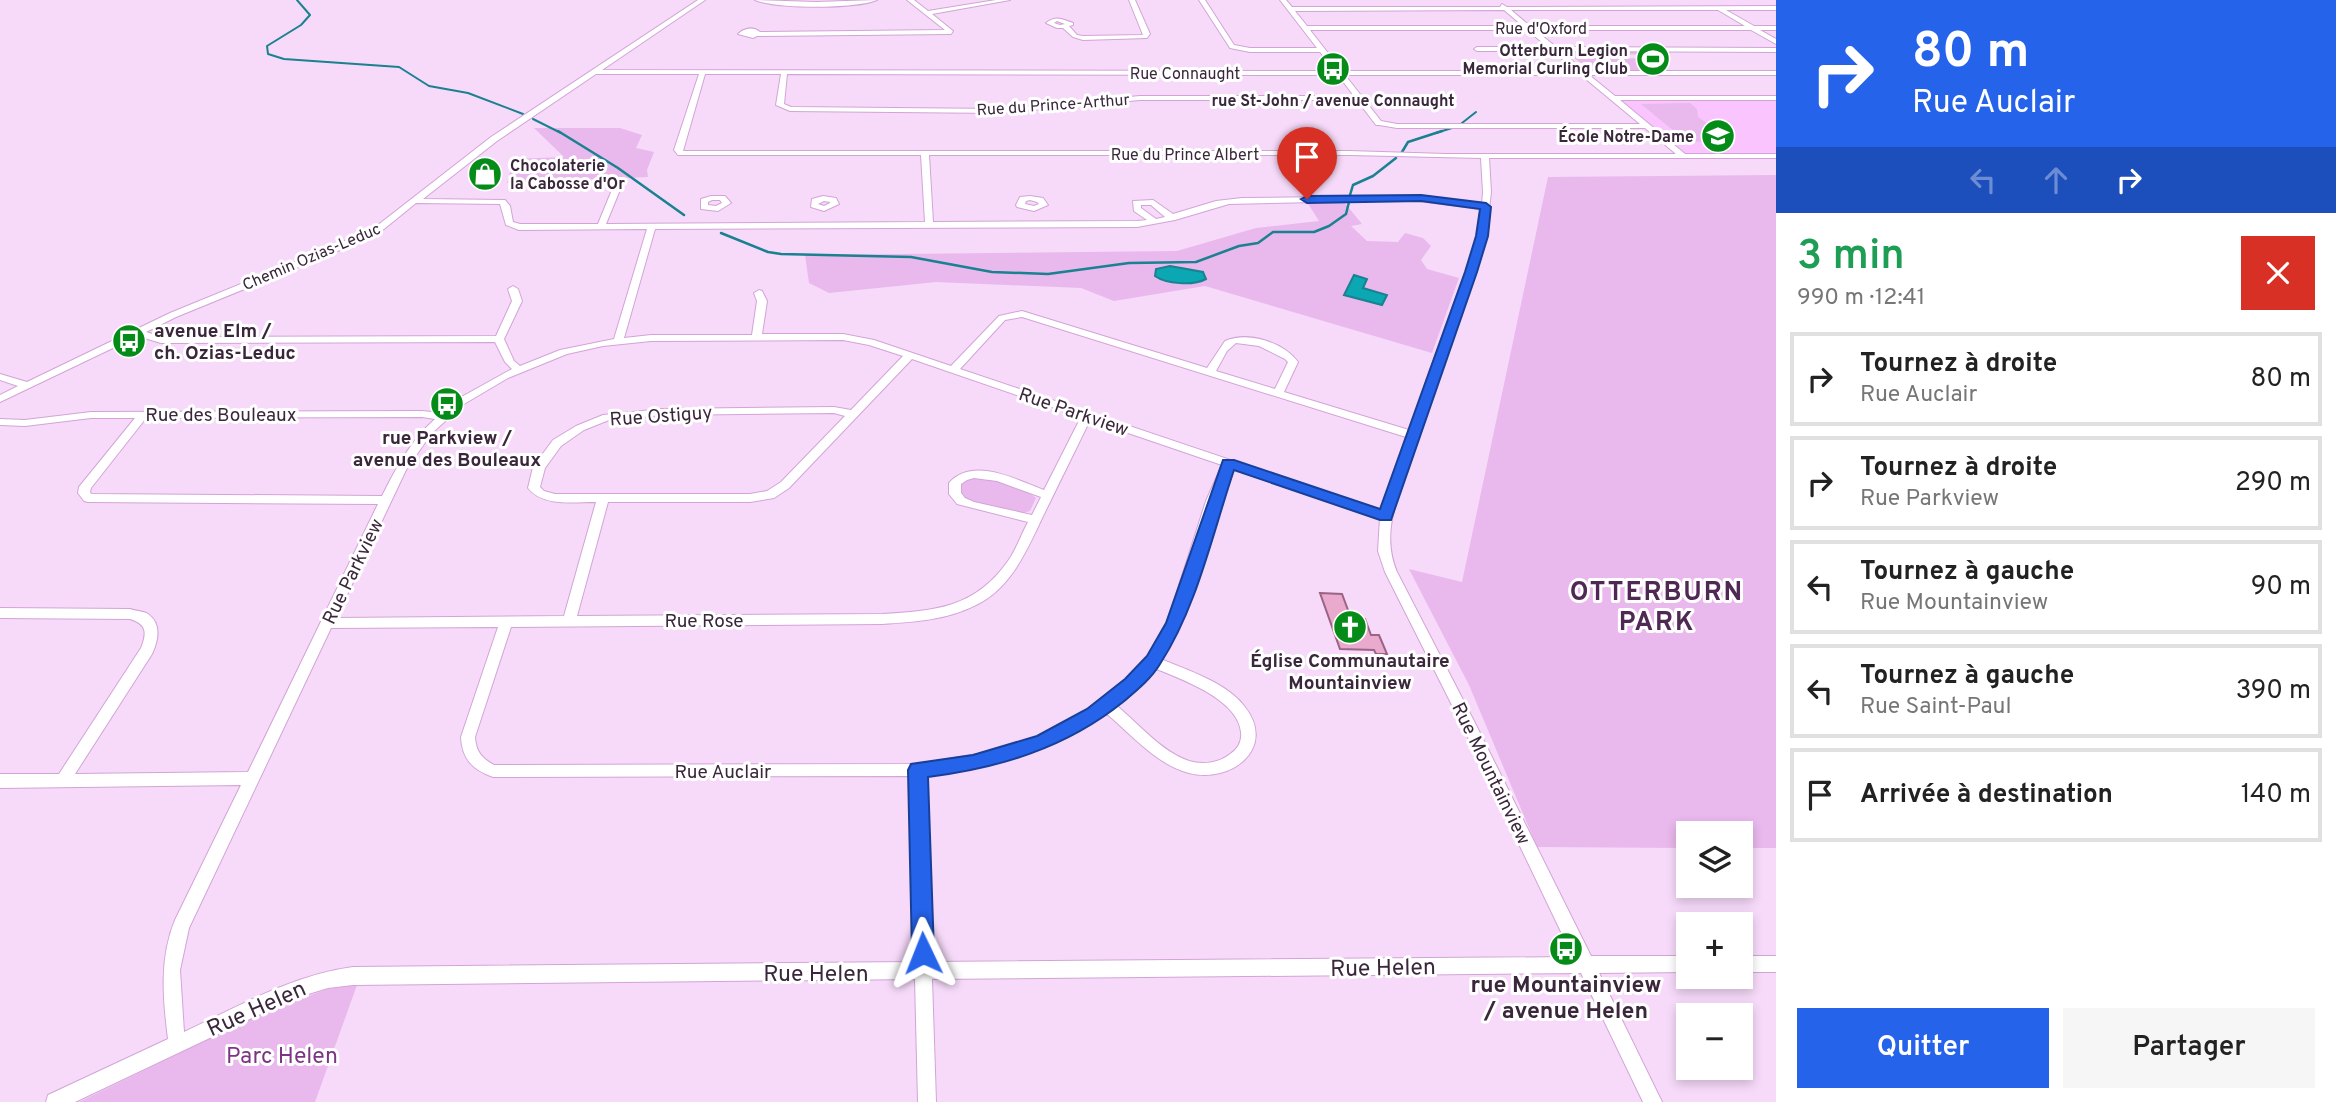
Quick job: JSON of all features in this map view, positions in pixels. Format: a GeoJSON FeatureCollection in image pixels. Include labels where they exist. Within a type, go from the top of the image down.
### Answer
{"type":"FeatureCollection","features":[{"type":"Feature","properties":{"kind":"street","name":"Chemin Ozias-Leduc"},"geometry":{"type":"LineString","coordinates":[[0,400],[137,332],[221,294],[361,238],[381,227],[466,159],[702,0]]}},
{"type":"Feature","properties":{"kind":"street"},"geometry":{"type":"LineString","coordinates":[[758,0],[789,4],[842,4],[874,0]]}},
{"type":"Feature","properties":{"kind":"street"},"geometry":{"type":"LineString","coordinates":[[757,34],[951,32],[909,0]]}},
{"type":"Feature","properties":{"kind":"street"},"geometry":{"type":"LineString","coordinates":[[928,13],[1007,0]]}},
{"type":"Feature","properties":{"kind":"street"},"geometry":{"type":"LineString","coordinates":[[1066,27],[1075,36],[1083,38],[1145,37],[1147,34],[1132,0]]}},
{"type":"Feature","properties":{"kind":"street"},"geometry":{"type":"LineString","coordinates":[[1202,0],[1230,45],[1236,49],[1322,50]]}},
{"type":"Feature","properties":{"kind":"street"},"geometry":{"type":"LineString","coordinates":[[1283,0],[1376,121],[1384,125],[1647,125]]}},
{"type":"Feature","properties":{"kind":"street"},"geometry":{"type":"LineString","coordinates":[[1495,0],[1683,156]]}},
{"type":"Feature","properties":{"kind":"street"},"geometry":{"type":"LineString","coordinates":[[1707,0],[1776,43]]}},
{"type":"Feature","properties":{"kind":"street"},"geometry":{"type":"LineString","coordinates":[[1290,9],[1776,8]]}},
{"type":"Feature","properties":{"kind":"street","name":"Rue d'Oxford"},"geometry":{"type":"LineString","coordinates":[[1306,28],[1776,28]]}},
{"type":"Feature","properties":{"kind":"street"},"geometry":{"type":"LineString","coordinates":[[1477,50],[1776,50]]}},
{"type":"Feature","properties":{"kind":"street","name":"Rue Connaught"},"geometry":{"type":"LineString","coordinates":[[594,72],[1776,73]]}},
{"type":"Feature","properties":{"kind":"street","name":"Rue du Prince Albert"},"geometry":{"type":"LineString","coordinates":[[702,74],[679,152],[1776,156]]}},
{"type":"Feature","properties":{"kind":"street","name":"Rue du Prince-Arthur"},"geometry":{"type":"LineString","coordinates":[[784,74],[780,105],[790,109],[999,111],[1147,98],[1359,98]]}},
{"type":"Feature","properties":{"kind":"street"},"geometry":{"type":"LineString","coordinates":[[1612,98],[1776,98]]}},
{"type":"Feature","properties":{"kind":"street"},"geometry":{"type":"LineString","coordinates":[[925,154],[929,224]]}},
{"type":"Feature","properties":{"kind":"street","name":"Rue Mountainview"},"geometry":{"type":"LineString","coordinates":[[1483,156],[1486,160],[1486,207],[1482,236],[1385,516],[1381,538],[1388,566],[1653,1102]]}},
{"type":"Feature","properties":{"kind":"street"},"geometry":{"type":"LineString","coordinates":[[601,226],[620,180]]}},
{"type":"Feature","properties":{"kind":"street"},"geometry":{"type":"LineString","coordinates":[[415,201],[502,202],[509,223],[517,227],[1155,222],[1237,201],[1411,198],[1486,207]]}},
{"type":"Feature","properties":{"kind":"street"},"geometry":{"type":"LineString","coordinates":[[1155,222],[1136,208],[1136,203],[1153,202],[1172,218]]}},
{"type":"Feature","properties":{"kind":"street"},"geometry":{"type":"LineString","coordinates":[[710,226],[714,209]]}},
{"type":"Feature","properties":{"kind":"street"},"geometry":{"type":"LineString","coordinates":[[823,226],[824,209]]}},
{"type":"Feature","properties":{"kind":"street"},"geometry":{"type":"LineString","coordinates":[[1034,209],[1037,223]]}},
{"type":"Feature","properties":{"kind":"street"},"geometry":{"type":"LineString","coordinates":[[618,341],[652,226]]}},
{"type":"Feature","properties":{"kind":"street"},"geometry":{"type":"LineString","coordinates":[[499,340],[517,301],[513,289]]}},
{"type":"Feature","properties":{"kind":"street"},"geometry":{"type":"LineString","coordinates":[[757,337],[762,301],[759,293]]}},
{"type":"Feature","properties":{"kind":"street"},"geometry":{"type":"LineString","coordinates":[[953,370],[1002,318],[1019,314],[1413,435]]}},
{"type":"Feature","properties":{"kind":"street"},"geometry":{"type":"LineString","coordinates":[[137,332],[161,340],[499,340]]}},
{"type":"Feature","properties":{"kind":"street","name":"Rue Parkview"},"geometry":{"type":"LineString","coordinates":[[177,1043],[170,975],[174,946],[190,903],[386,500],[411,452],[442,417],[481,388],[517,369],[564,352],[618,341],[849,337],[910,355],[1385,516]]}},
{"type":"Feature","properties":{"kind":"street"},"geometry":{"type":"LineString","coordinates":[[499,340],[510,362],[517,369]]}},
{"type":"Feature","properties":{"kind":"street"},"geometry":{"type":"LineString","coordinates":[[1210,372],[1232,341],[1245,340],[1269,346],[1288,355],[1293,362],[1278,393]]}},
{"type":"Feature","properties":{"kind":"street","name":"Rue Ostiguy"},"geometry":{"type":"LineString","coordinates":[[853,414],[837,410],[662,412],[629,413],[600,419],[580,428],[558,443],[542,462],[533,485],[537,492],[547,497],[750,498],[770,495],[785,485],[910,355]]}},
{"type":"Feature","properties":{"kind":"street"},"geometry":{"type":"LineString","coordinates":[[0,377],[26,385]]}},
{"type":"Feature","properties":{"kind":"street","name":"Rue des Bouleaux"},"geometry":{"type":"LineString","coordinates":[[0,422],[19,424],[83,415],[422,414],[442,417]]}},
{"type":"Feature","properties":{"kind":"street"},"geometry":{"type":"LineString","coordinates":[[142,415],[87,485],[84,493],[88,498],[386,500]]}},
{"type":"Feature","properties":{"kind":"street","name":"Rue Rose"},"geometry":{"type":"LineString","coordinates":[[327,622],[882,619],[938,614],[974,601],[995,586],[1010,569],[1087,416]]}},
{"type":"Feature","properties":{"kind":"street","name":"Rue Auclair"},"geometry":{"type":"LineString","coordinates":[[506,621],[468,737],[472,756],[487,769],[512,772],[918,770],[973,763],[1018,751],[1057,736],[1107,706],[1153,661],[1174,623],[1228,464]]}},
{"type":"Feature","properties":{"kind":"street"},"geometry":{"type":"LineString","coordinates":[[1035,520],[964,503],[955,494],[954,484],[964,475],[979,474],[1047,495]]}},
{"type":"Feature","properties":{"kind":"street"},"geometry":{"type":"LineString","coordinates":[[569,621],[603,498]]}},
{"type":"Feature","properties":{"kind":"street"},"geometry":{"type":"LineString","coordinates":[[0,613],[130,614],[144,618],[151,627],[151,640],[147,650],[63,780]]}},
{"type":"Feature","properties":{"kind":"street"},"geometry":{"type":"LineString","coordinates":[[1107,706],[1158,748],[1186,765],[1215,769],[1227,766],[1239,757],[1245,751],[1249,735],[1246,720],[1236,707],[1219,694],[1153,661]]}},
{"type":"Feature","properties":{"kind":"street"},"geometry":{"type":"LineString","coordinates":[[918,770],[927,1102]]}},
{"type":"Feature","properties":{"kind":"street"},"geometry":{"type":"LineString","coordinates":[[0,780],[252,778]]}},
{"type":"Feature","properties":{"kind":"street","name":"Rue Helen"},"geometry":{"type":"LineString","coordinates":[[55,1102],[290,991],[328,979],[354,976],[1676,964]]}},
{"type":"Feature","properties":{"kind":"street"},"geometry":{"type":"LineString","coordinates":[[1753,964],[1776,964]]}},
{"type":"Feature","properties":{"kind":"shaded area","name":"École Notre-Dame"},"geometry":{"type":"Polygon","coordinates":[[[1612,98],[1776,98],[1776,156],[1683,156],[1612,98]]]}},
{"type":"Feature","properties":{"kind":"green space"},"geometry":{"type":"Polygon","coordinates":[[[1566,51],[1657,51],[1661,54],[1596,55],[1601,59],[1647,58],[1651,61],[1671,62],[1660,63],[1669,71],[1590,71],[1566,51]]]}},
{"type":"Feature","properties":{"kind":"green space"},"geometry":{"type":"Polygon","coordinates":[[[1690,103],[1697,109],[1698,117],[1732,141],[1687,142],[1641,104],[1690,103]]]}},
{"type":"Feature","properties":{"kind":"green space"},"geometry":{"type":"Polygon","coordinates":[[[534,128],[620,128],[642,135],[636,148],[654,152],[647,170],[648,177],[507,183],[514,159],[564,157],[534,128]]]}},
{"type":"Feature","properties":{"kind":"green space"},"geometry":{"type":"Polygon","coordinates":[[[1776,175],[1776,848],[1753,848],[1753,821],[1676,821],[1676,848],[1537,847],[1469,685],[1409,569],[1462,582],[1548,177],[1776,175]]]}},
{"type":"Feature","properties":{"kind":"green space"},"geometry":{"type":"Polygon","coordinates":[[[1307,202],[1344,202],[1362,224],[1351,226],[1367,241],[1398,242],[1405,233],[1423,238],[1431,246],[1421,260],[1427,269],[1459,278],[1432,353],[1205,286],[1114,301],[1081,288],[936,282],[829,293],[809,283],[805,255],[1177,251],[1256,228],[1319,221],[1307,202]]]}},
{"type":"Feature","properties":{"kind":"green space"},"geometry":{"type":"Polygon","coordinates":[[[969,477],[1004,483],[1036,498],[1030,511],[1023,513],[975,503],[960,493],[956,486],[969,477]]]}},
{"type":"Feature","properties":{"kind":"green space","name":"Parc Helen"},"geometry":{"type":"Polygon","coordinates":[[[357,985],[315,1102],[79,1102],[271,1009],[328,989],[357,985]]]}},
{"type":"Feature","properties":{"kind":"water"},"geometry":{"type":"Polygon","coordinates":[[[1170,266],[1203,272],[1206,279],[1194,283],[1180,283],[1155,276],[1156,269],[1170,266]]]}},
{"type":"Feature","properties":{"kind":"water"},"geometry":{"type":"Polygon","coordinates":[[[1354,275],[1367,279],[1363,288],[1387,295],[1382,305],[1344,295],[1354,275]]]}},
{"type":"Feature","properties":{"kind":"building","name":"Église Communautaire Mountainview"},"geometry":{"type":"Polygon","coordinates":[[[1320,593],[1342,594],[1351,618],[1365,619],[1371,635],[1379,635],[1387,654],[1376,654],[1374,650],[1340,649],[1320,593]]]}},
{"type":"Feature","properties":{"kind":"waterway"},"geometry":{"type":"LineString","coordinates":[[297,0],[310,15],[301,25],[267,46],[268,54],[284,59],[399,67],[429,86],[468,93],[523,114]]}},
{"type":"Feature","properties":{"kind":"waterway"},"geometry":{"type":"LineString","coordinates":[[1462,123],[1476,112]]}},
{"type":"Feature","properties":{"kind":"waterway"},"geometry":{"type":"LineString","coordinates":[[533,119],[561,133]]}},
{"type":"Feature","properties":{"kind":"waterway"},"geometry":{"type":"LineString","coordinates":[[1436,133],[1452,128]]}},
{"type":"Feature","properties":{"kind":"waterway"},"geometry":{"type":"LineString","coordinates":[[558,131],[618,168],[684,215]]}},
{"type":"Feature","properties":{"kind":"waterway"},"geometry":{"type":"LineString","coordinates":[[1402,152],[1408,142],[1442,131]]}},
{"type":"Feature","properties":{"kind":"waterway"},"geometry":{"type":"LineString","coordinates":[[1350,195],[1353,185],[1373,176],[1396,158]]}},
{"type":"Feature","properties":{"kind":"waterway"},"geometry":{"type":"LineString","coordinates":[[721,233],[768,252],[781,254],[911,257],[992,272],[1048,274],[1129,263],[1196,262],[1239,246],[1258,243],[1273,232],[1314,232],[1329,226],[1346,214],[1349,202]]}},
{"type":"Feature","properties":{"kind":"place","name":"Otterburn Legion Memorial Curling Club"},"geometry":{"type":"Point","coordinates":[1653,59]}},
{"type":"Feature","properties":{"kind":"place","name":"rue St-John / avenue Connaught"},"geometry":{"type":"Point","coordinates":[1333,69]}},
{"type":"Feature","properties":{"kind":"place","name":"École Notre-Dame"},"geometry":{"type":"Point","coordinates":[1718,136]}},
{"type":"Feature","properties":{"kind":"place","name":"Chocolaterie la Cabosse d'Or"},"geometry":{"type":"Point","coordinates":[485,174]}},
{"type":"Feature","properties":{"kind":"place","name":"avenue Elm / ch. Ozias-Leduc"},"geometry":{"type":"Point","coordinates":[129,341]}},
{"type":"Feature","properties":{"kind":"place","name":"rue Parkview / avenue des Bouleaux"},"geometry":{"type":"Point","coordinates":[447,404]}},
{"type":"Feature","properties":{"kind":"place","name":"Église Communautaire Mountainview"},"geometry":{"type":"Point","coordinates":[1350,627]}},
{"type":"Feature","properties":{"kind":"place","name":"rue Mountainview / avenue Helen"},"geometry":{"type":"Point","coordinates":[1566,949]}},
{"type":"Feature","properties":{"kind":"district","name":"OTTERBURN PARK"},"geometry":{"type":"Point","coordinates":[1657,606]}},
{"type":"Feature","properties":{"kind":"route"},"geometry":{"type":"LineString","coordinates":[[923,953],[918,770],[973,763],[1042,743],[1094,715],[1132,685],[1153,661],[1174,623],[1228,464],[1385,516],[1471,272],[1482,236],[1486,207],[1421,198],[1307,199]]}}]}
